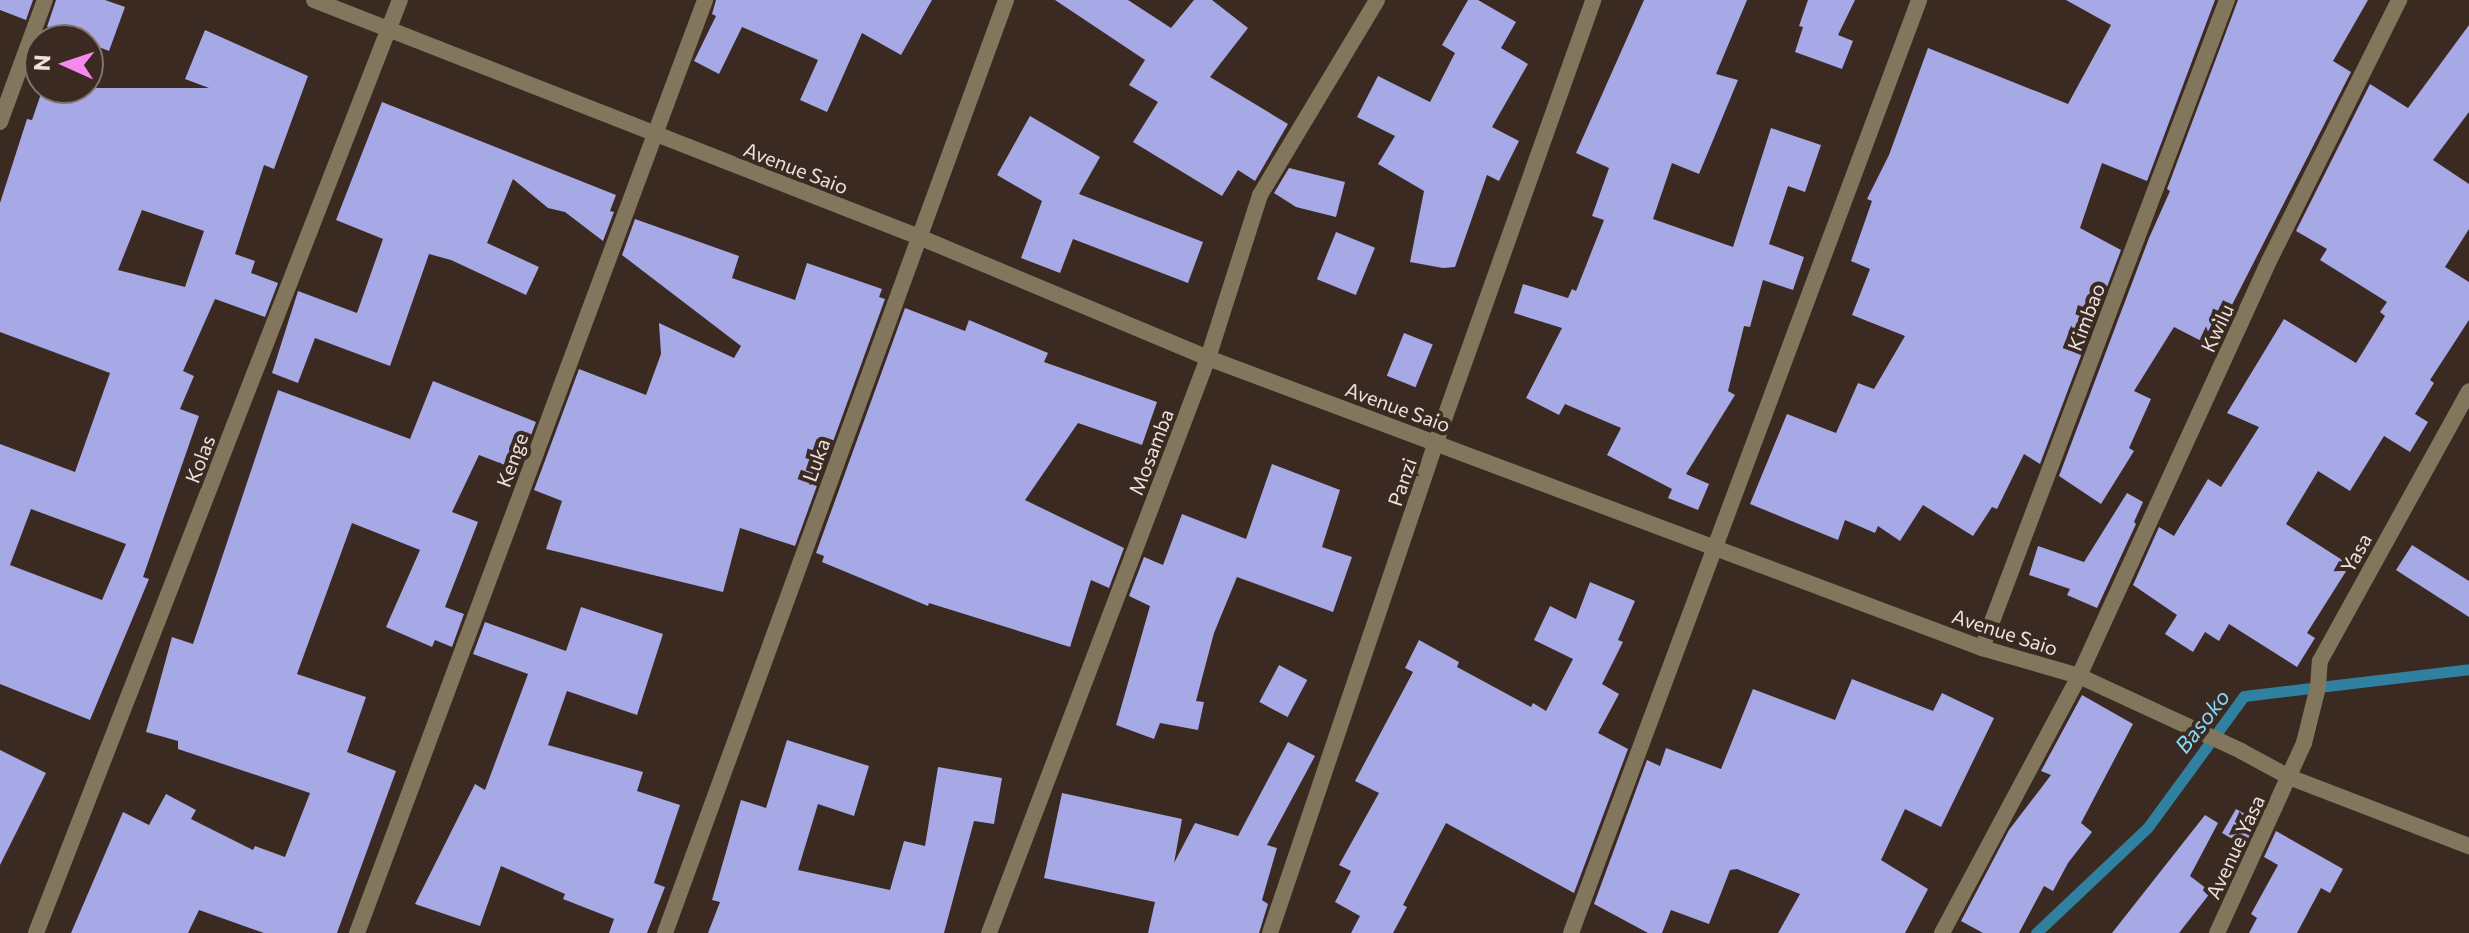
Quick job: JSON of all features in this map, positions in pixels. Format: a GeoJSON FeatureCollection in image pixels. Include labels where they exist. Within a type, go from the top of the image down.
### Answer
{"type":"FeatureCollection","features":[{"type":"Feature","properties":{"kind":"street"},"geometry":{"type":"LineString","coordinates":[[0,122],[45,0]]}},
{"type":"Feature","properties":{"kind":"street","name":"Avenue Saio"},"geometry":{"type":"LineString","coordinates":[[314,0],[919,237],[1208,358],[1982,648],[2079,676],[2241,751],[2289,777],[2469,846]]}},
{"type":"Feature","properties":{"kind":"street","name":"Kolas"},"geometry":{"type":"LineString","coordinates":[[36,933],[400,0]]}},
{"type":"Feature","properties":{"kind":"street","name":"Kenge"},"geometry":{"type":"LineString","coordinates":[[357,933],[705,0]]}},
{"type":"Feature","properties":{"kind":"street","name":"Luka"},"geometry":{"type":"LineString","coordinates":[[665,933],[1006,0]]}},
{"type":"Feature","properties":{"kind":"street","name":"Mosamba"},"geometry":{"type":"LineString","coordinates":[[989,933],[1208,358],[1260,195],[1377,0]]}},
{"type":"Feature","properties":{"kind":"street","name":"Panzi"},"geometry":{"type":"LineString","coordinates":[[1270,933],[1436,442],[1593,0]]}},
{"type":"Feature","properties":{"kind":"street"},"geometry":{"type":"LineString","coordinates":[[1571,933],[1919,0]]}},
{"type":"Feature","properties":{"kind":"street","name":"Kimbao"},"geometry":{"type":"LineString","coordinates":[[1982,648],[2227,0]]}},
{"type":"Feature","properties":{"kind":"street","name":"Kwilu"},"geometry":{"type":"LineString","coordinates":[[1942,933],[2079,676],[2269,261],[2399,0]]}},
{"type":"Feature","properties":{"kind":"street","name":"Yasa"},"geometry":{"type":"LineString","coordinates":[[2289,777],[2304,743],[2318,687],[2320,661],[2469,391]]}},
{"type":"Feature","properties":{"kind":"street","name":"Avenue Yasa"},"geometry":{"type":"LineString","coordinates":[[2217,933],[2289,777]]}},
{"type":"Feature","properties":{"kind":"building"},"geometry":{"type":"Polygon","coordinates":[[[0,0],[33,0],[26,20],[0,10],[0,0]]]}},
{"type":"Feature","properties":{"kind":"building"},"geometry":{"type":"Polygon","coordinates":[[[56,0],[105,0],[125,7],[109,51],[104,49],[104,24],[48,24],[56,0]]]}},
{"type":"Feature","properties":{"kind":"building"},"geometry":{"type":"Polygon","coordinates":[[[716,0],[932,0],[901,55],[862,33],[827,112],[800,100],[818,60],[742,27],[719,74],[694,61],[716,16],[712,14],[716,0]]]}},
{"type":"Feature","properties":{"kind":"building"},"geometry":{"type":"Polygon","coordinates":[[[1055,0],[1128,0],[1171,28],[1194,0],[1212,0],[1248,28],[1210,77],[1288,124],[1255,181],[1238,170],[1222,196],[1133,142],[1158,102],[1129,85],[1145,60],[1055,0]]]}},
{"type":"Feature","properties":{"kind":"building"},"geometry":{"type":"Polygon","coordinates":[[[1468,0],[1478,0],[1516,22],[1501,48],[1528,64],[1492,127],[1519,141],[1499,181],[1487,175],[1455,267],[1443,268],[1410,262],[1424,191],[1378,164],[1395,136],[1357,117],[1378,76],[1430,102],[1455,53],[1442,45],[1468,0]]]}},
{"type":"Feature","properties":{"kind":"building"},"geometry":{"type":"Polygon","coordinates":[[[1644,0],[1747,0],[1716,74],[1738,80],[1699,174],[1672,163],[1653,219],[1733,247],[1771,128],[1821,145],[1805,192],[1788,186],[1769,244],[1804,257],[1793,290],[1763,280],[1750,327],[1744,326],[1728,391],[1735,395],[1686,474],[1709,484],[1698,510],[1668,498],[1672,489],[1607,455],[1621,428],[1565,404],[1559,415],[1526,398],[1562,328],[1514,313],[1523,284],[1568,298],[1572,289],[1576,291],[1604,220],[1592,216],[1609,168],[1576,153],[1644,0]]]}},
{"type":"Feature","properties":{"kind":"building"},"geometry":{"type":"Polygon","coordinates":[[[1808,0],[1855,0],[1838,35],[1853,41],[1842,69],[1795,52],[1803,27],[1799,26],[1808,0]]]}},
{"type":"Feature","properties":{"kind":"building"},"geometry":{"type":"Polygon","coordinates":[[[2066,0],[2215,0],[2147,181],[2102,163],[2080,228],[2121,250],[2040,464],[2024,454],[1997,509],[1992,507],[1973,536],[1923,505],[1900,541],[1878,526],[1875,533],[1845,520],[1838,540],[1750,504],[1787,414],[1836,433],[1858,383],[1874,389],[1905,336],[1852,315],[1870,269],[1851,261],[1872,201],[1867,199],[1889,155],[1928,48],[2068,104],[2111,25],[2066,0]]]}},
{"type":"Feature","properties":{"kind":"building"},"geometry":{"type":"Polygon","coordinates":[[[2238,0],[2368,0],[2333,61],[2351,72],[2211,346],[2174,327],[2134,391],[2151,399],[2129,448],[2134,451],[2101,504],[2059,476],[2149,238],[2170,191],[2167,189],[2238,0]]]}},
{"type":"Feature","properties":{"kind":"building"},"geometry":{"type":"Polygon","coordinates":[[[2469,25],[2469,112],[2433,160],[2469,184],[2469,229],[2445,267],[2469,282],[2469,320],[2430,380],[2434,383],[2415,414],[2428,422],[2410,452],[2384,436],[2350,491],[2318,471],[2286,524],[2350,565],[2307,633],[2315,638],[2297,667],[2229,624],[2219,641],[2205,632],[2193,652],[2165,634],[2177,615],[2133,585],[2159,527],[2174,536],[2208,479],[2221,487],[2259,427],[2227,413],[2284,319],[2356,363],[2385,316],[2380,312],[2387,302],[2320,260],[2327,249],[2296,231],[2370,84],[2408,108],[2469,25]]]}},
{"type":"Feature","properties":{"kind":"building"},"geometry":{"type":"Polygon","coordinates":[[[205,30],[308,76],[274,169],[264,165],[235,254],[255,261],[251,273],[278,283],[265,317],[215,299],[183,371],[194,376],[180,409],[199,416],[143,577],[149,579],[90,720],[0,684],[0,444],[75,472],[110,373],[0,332],[0,203],[27,119],[32,120],[38,104],[104,104],[104,88],[209,88],[185,79],[205,30]],[[142,210],[118,270],[185,287],[204,231],[142,210]],[[31,509],[10,565],[102,600],[126,544],[31,509]]]}},
{"type":"Feature","properties":{"kind":"building"},"geometry":{"type":"Polygon","coordinates":[[[382,102],[616,195],[610,211],[614,212],[603,241],[565,212],[548,208],[513,179],[487,243],[539,267],[526,295],[451,260],[429,254],[390,366],[315,338],[298,383],[272,373],[298,291],[357,313],[383,239],[336,220],[382,102]]]}},
{"type":"Feature","properties":{"kind":"building"},"geometry":{"type":"Polygon","coordinates":[[[1030,116],[1100,157],[1079,194],[1203,242],[1188,283],[1073,239],[1060,273],[1021,258],[1042,201],[997,175],[1030,116]]]}},
{"type":"Feature","properties":{"kind":"building"},"geometry":{"type":"Polygon","coordinates":[[[1289,168],[1345,182],[1336,217],[1296,207],[1274,193],[1289,168]]]}},
{"type":"Feature","properties":{"kind":"building"},"geometry":{"type":"Polygon","coordinates":[[[635,219],[739,256],[732,278],[795,300],[807,263],[882,289],[879,297],[885,299],[795,546],[740,528],[723,592],[546,549],[562,501],[534,490],[579,369],[646,395],[661,354],[659,323],[734,358],[741,346],[622,255],[635,219]]]}},
{"type":"Feature","properties":{"kind":"building"},"geometry":{"type":"Polygon","coordinates":[[[1336,232],[1375,248],[1356,295],[1317,279],[1336,232]]]}},
{"type":"Feature","properties":{"kind":"building"},"geometry":{"type":"Polygon","coordinates":[[[905,308],[965,331],[969,320],[1048,353],[1044,362],[1157,402],[1142,445],[1078,423],[1025,500],[1124,548],[1109,588],[1091,580],[1070,647],[929,603],[928,606],[822,562],[824,556],[816,553],[905,308]]]}},
{"type":"Feature","properties":{"kind":"building"},"geometry":{"type":"Polygon","coordinates":[[[1404,333],[1433,345],[1416,387],[1387,376],[1404,333]]]}},
{"type":"Feature","properties":{"kind":"building"},"geometry":{"type":"Polygon","coordinates":[[[433,381],[536,422],[518,470],[479,455],[452,512],[478,522],[445,607],[464,614],[452,647],[435,640],[432,647],[386,627],[420,550],[352,523],[297,674],[366,697],[347,752],[396,771],[337,933],[264,933],[199,910],[188,933],[71,933],[123,812],[149,825],[166,794],[196,810],[191,819],[253,850],[255,846],[285,857],[310,793],[178,749],[178,741],[146,732],[172,637],[193,644],[278,390],[410,439],[433,381]]]}},
{"type":"Feature","properties":{"kind":"building"},"geometry":{"type":"Polygon","coordinates":[[[1272,464],[1340,490],[1322,547],[1352,557],[1333,612],[1237,577],[1214,633],[1196,701],[1204,702],[1198,730],[1160,723],[1154,739],[1116,725],[1150,606],[1129,596],[1144,557],[1163,565],[1182,514],[1246,539],[1272,464]]]}},
{"type":"Feature","properties":{"kind":"building"},"geometry":{"type":"Polygon","coordinates":[[[2127,493],[2143,502],[2097,608],[2067,595],[2070,589],[2029,575],[2038,546],[2084,562],[2127,493]]]}},
{"type":"Feature","properties":{"kind":"building"},"geometry":{"type":"Polygon","coordinates":[[[2412,545],[2469,581],[2469,617],[2396,570],[2412,545]]]}},
{"type":"Feature","properties":{"kind":"building"},"geometry":{"type":"Polygon","coordinates":[[[1590,582],[1635,601],[1618,640],[1623,642],[1602,684],[1619,694],[1598,733],[1628,749],[1574,893],[1446,823],[1403,905],[1407,907],[1393,933],[1351,933],[1360,916],[1335,902],[1351,871],[1339,865],[1379,793],[1355,781],[1413,672],[1405,668],[1419,640],[1459,662],[1457,667],[1531,707],[1533,703],[1546,711],[1573,659],[1534,640],[1550,606],[1576,619],[1590,582]]]}},
{"type":"Feature","properties":{"kind":"building"},"geometry":{"type":"Polygon","coordinates":[[[581,607],[663,634],[637,715],[567,691],[548,745],[643,772],[637,791],[680,805],[654,883],[665,887],[647,933],[609,933],[614,919],[563,899],[565,894],[501,866],[480,926],[415,904],[475,784],[485,790],[528,674],[473,654],[485,622],[566,651],[581,607]]]}},
{"type":"Feature","properties":{"kind":"building"},"geometry":{"type":"Polygon","coordinates":[[[1279,665],[1307,680],[1288,717],[1259,702],[1279,665]]]}},
{"type":"Feature","properties":{"kind":"building"},"geometry":{"type":"Polygon","coordinates":[[[1852,679],[1933,711],[1942,693],[1994,718],[1941,827],[1905,809],[1881,860],[1928,889],[1905,933],[1778,933],[1800,894],[1737,869],[1730,870],[1709,924],[1671,910],[1662,933],[1648,933],[1594,904],[1647,760],[1660,766],[1666,748],[1721,769],[1753,689],[1835,720],[1852,679]]]}},
{"type":"Feature","properties":{"kind":"building"},"geometry":{"type":"Polygon","coordinates":[[[2082,695],[2133,724],[2081,823],[2092,832],[2068,863],[2053,891],[2044,886],[2019,933],[1983,933],[1961,921],[2009,830],[2051,775],[2041,771],[2082,695]]]}},
{"type":"Feature","properties":{"kind":"building"},"geometry":{"type":"Polygon","coordinates":[[[787,740],[869,766],[854,816],[818,804],[798,870],[890,890],[904,841],[925,846],[938,767],[1002,778],[994,824],[974,821],[944,933],[708,933],[720,902],[712,900],[741,800],[766,808],[787,740]]]}},
{"type":"Feature","properties":{"kind":"building"},"geometry":{"type":"Polygon","coordinates":[[[1288,742],[1315,756],[1267,845],[1277,848],[1262,900],[1268,904],[1259,933],[1148,933],[1155,902],[1044,878],[1062,793],[1182,819],[1174,863],[1195,823],[1238,836],[1288,742]]]}},
{"type":"Feature","properties":{"kind":"building"},"geometry":{"type":"Polygon","coordinates":[[[0,750],[46,773],[0,865],[0,750]]]}},
{"type":"Feature","properties":{"kind":"building"},"geometry":{"type":"Polygon","coordinates":[[[2236,809],[2256,820],[2245,846],[2222,833],[2236,809]]]}},
{"type":"Feature","properties":{"kind":"building"},"geometry":{"type":"Polygon","coordinates":[[[2205,815],[2218,823],[2190,876],[2211,892],[2179,933],[2112,933],[2205,815]]]}},
{"type":"Feature","properties":{"kind":"building"},"geometry":{"type":"Polygon","coordinates":[[[2276,831],[2343,869],[2330,893],[2321,888],[2297,933],[2249,933],[2257,918],[2251,914],[2278,865],[2264,857],[2276,831]]]}},
{"type":"Feature","properties":{"kind":"waterway","name":"Basoko"},"geometry":{"type":"LineString","coordinates":[[2036,933],[2148,827],[2244,696],[2469,669]]}}]}
